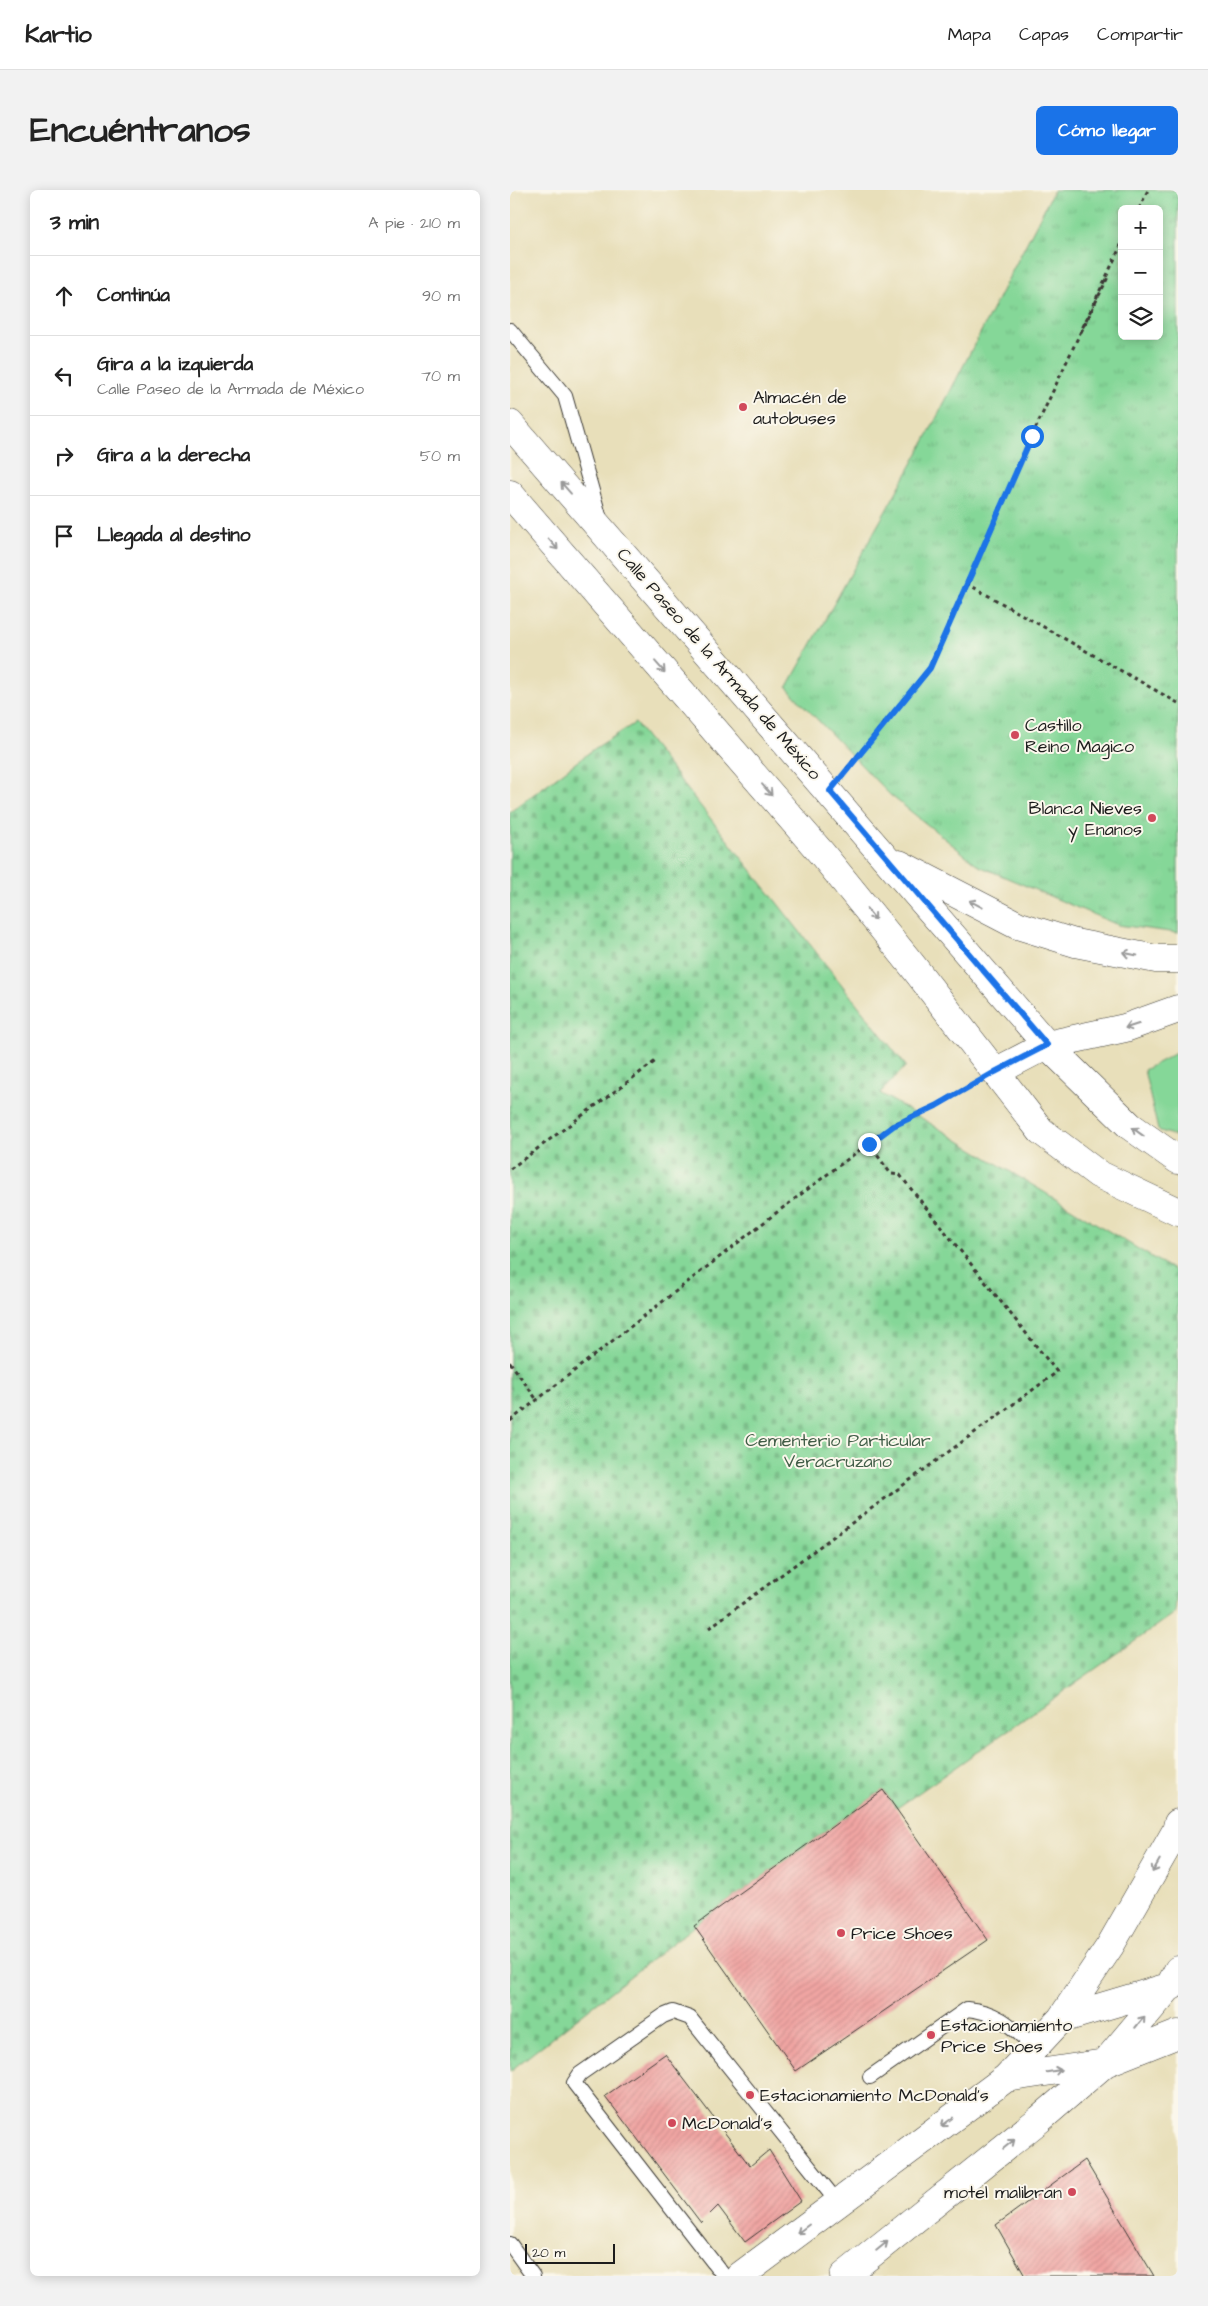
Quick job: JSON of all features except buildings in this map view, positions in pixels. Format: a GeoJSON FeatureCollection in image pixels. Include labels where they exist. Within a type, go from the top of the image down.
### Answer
{"type":"FeatureCollection","features":[{"type":"Feature","properties":{"kind":"main road","name":"Calle Paseo de la Armada de México"},"geometry":{"type":"LineString","coordinates":[[510,424],[888,858],[1047,1045],[1130,1126],[1178,1160]]}},
{"type":"Feature","properties":{"kind":"main road"},"geometry":{"type":"LineString","coordinates":[[510,494],[823,855],[912,965],[1041,1131],[1098,1174],[1178,1212]]}},
{"type":"Feature","properties":{"kind":"main road"},"geometry":{"type":"LineString","coordinates":[[888,858],[1016,926],[1075,943],[1156,959],[1178,960]]}},
{"type":"Feature","properties":{"kind":"main road"},"geometry":{"type":"LineString","coordinates":[[995,1072],[1047,1045],[1125,1028],[1178,1009]]}},
{"type":"Feature","properties":{"kind":"main road"},"geometry":{"type":"LineString","coordinates":[[740,2276],[1006,2078],[1061,2019],[1110,1946],[1176,1831],[1178,1823]]}},
{"type":"Feature","properties":{"kind":"main road"},"geometry":{"type":"LineString","coordinates":[[1061,2019],[1175,1980]]}},
{"type":"Feature","properties":{"kind":"main road"},"geometry":{"type":"LineString","coordinates":[[844,2276],[1040,2119],[1105,2063],[1175,1980]]}},
{"type":"Feature","properties":{"kind":"main road"},"geometry":{"type":"LineString","coordinates":[[1006,2078],[1105,2063],[1178,2034]]}},
{"type":"Feature","properties":{"kind":"lane"},"geometry":{"type":"LineString","coordinates":[[510,330],[565,396],[604,532]]}},
{"type":"Feature","properties":{"kind":"lane"},"geometry":{"type":"LineString","coordinates":[[870,2077],[967,2009],[985,2011],[1005,2021],[1034,2048]]}},
{"type":"Feature","properties":{"kind":"lane"},"geometry":{"type":"LineString","coordinates":[[724,2276],[574,2083],[580,2074],[663,2016],[673,2012],[690,2018],[838,2203]]}},
{"type":"Feature","properties":{"kind":"lane"},"geometry":{"type":"LineString","coordinates":[[510,2244],[534,2276]]}},
{"type":"Feature","properties":{"kind":"path"},"geometry":{"type":"LineString","coordinates":[[1141,205],[1149,190]]}},
{"type":"Feature","properties":{"kind":"path"},"geometry":{"type":"LineString","coordinates":[[830,791],[930,668],[1032,436],[1120,250]]}},
{"type":"Feature","properties":{"kind":"path"},"geometry":{"type":"LineString","coordinates":[[966,585],[1178,703]]}},
{"type":"Feature","properties":{"kind":"path"},"geometry":{"type":"LineString","coordinates":[[510,1169],[657,1060]]}},
{"type":"Feature","properties":{"kind":"path"},"geometry":{"type":"LineString","coordinates":[[510,1421],[772,1216],[893,1126],[936,1106],[995,1072]]}},
{"type":"Feature","properties":{"kind":"path"},"geometry":{"type":"LineString","coordinates":[[709,1628],[1057,1372],[900,1175],[891,1174],[869,1144]]}},
{"type":"Feature","properties":{"kind":"path"},"geometry":{"type":"LineString","coordinates":[[510,1362],[538,1400]]}},
{"type":"Feature","properties":{"kind":"green space"},"geometry":{"type":"Polygon","coordinates":[[[1054,190],[1178,190],[1178,933],[1118,925],[979,866],[889,794],[787,688],[922,446],[1054,190]]]}},
{"type":"Feature","properties":{"kind":"green space","name":"Cementerio Particular Veracruzano"},"geometry":{"type":"Polygon","coordinates":[[[635,723],[906,1066],[880,1093],[1178,1273],[1178,1578],[1175,1613],[897,1808],[883,1790],[694,1926],[510,2071],[510,812],[594,749],[635,723]]]}},
{"type":"Feature","properties":{"kind":"green space"},"geometry":{"type":"Polygon","coordinates":[[[1178,1052],[1178,1137],[1158,1130],[1144,1070],[1178,1052]]]}},
{"type":"Feature","properties":{"kind":"place","name":"Almacén de autobuses"},"geometry":{"type":"Point","coordinates":[743,407]}},
{"type":"Feature","properties":{"kind":"place","name":"Castillo Reino Magico"},"geometry":{"type":"Point","coordinates":[1015,735]}},
{"type":"Feature","properties":{"kind":"place","name":"Blanca Nieves y Enanos"},"geometry":{"type":"Point","coordinates":[1152,818]}},
{"type":"Feature","properties":{"kind":"place","name":"Price Shoes"},"geometry":{"type":"Point","coordinates":[841,1933]}},
{"type":"Feature","properties":{"kind":"place","name":"Estacionamiento Price Shoes"},"geometry":{"type":"Point","coordinates":[931,2035]}},
{"type":"Feature","properties":{"kind":"place","name":"Estacionamiento McDonald's"},"geometry":{"type":"Point","coordinates":[750,2095]}},
{"type":"Feature","properties":{"kind":"place","name":"McDonald's"},"geometry":{"type":"Point","coordinates":[672,2123]}},
{"type":"Feature","properties":{"kind":"place","name":"motel malibran"},"geometry":{"type":"Point","coordinates":[1072,2192]}},
{"type":"Feature","properties":{"kind":"route"},"geometry":{"type":"LineString","coordinates":[[869,1144],[893,1126],[936,1106],[1047,1045],[830,791],[930,668],[1032,436]]}}]}
